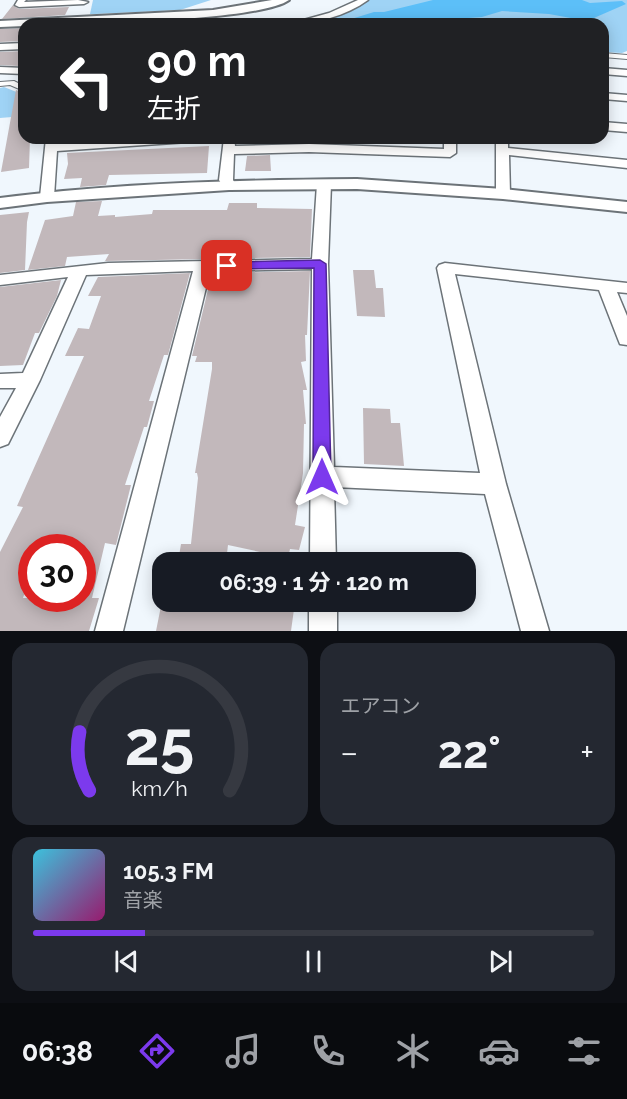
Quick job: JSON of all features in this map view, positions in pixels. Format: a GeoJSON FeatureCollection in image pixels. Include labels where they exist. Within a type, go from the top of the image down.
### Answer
{"type":"FeatureCollection","features":[{"type":"Feature","properties":{"kind":"street"},"geometry":{"type":"LineString","coordinates":[[22,0],[19,5],[84,1],[79,18]]}},
{"type":"Feature","properties":{"kind":"street"},"geometry":{"type":"LineString","coordinates":[[191,18],[284,0]]}},
{"type":"Feature","properties":{"kind":"street"},"geometry":{"type":"LineString","coordinates":[[319,18],[332,15],[364,0]]}},
{"type":"Feature","properties":{"kind":"street"},"geometry":{"type":"LineString","coordinates":[[0,24],[18,23]]}},
{"type":"Feature","properties":{"kind":"street"},"geometry":{"type":"LineString","coordinates":[[0,47],[18,46]]}},
{"type":"Feature","properties":{"kind":"street"},"geometry":{"type":"LineString","coordinates":[[609,56],[627,57]]}},
{"type":"Feature","properties":{"kind":"street"},"geometry":{"type":"LineString","coordinates":[[0,70],[18,71]]}},
{"type":"Feature","properties":{"kind":"street"},"geometry":{"type":"LineString","coordinates":[[609,72],[627,73]]}},
{"type":"Feature","properties":{"kind":"street"},"geometry":{"type":"LineString","coordinates":[[0,84],[11,83],[18,86]]}},
{"type":"Feature","properties":{"kind":"street"},"geometry":{"type":"LineString","coordinates":[[609,96],[627,98]]}},
{"type":"Feature","properties":{"kind":"street"},"geometry":{"type":"LineString","coordinates":[[609,126],[627,128]]}},
{"type":"Feature","properties":{"kind":"street"},"geometry":{"type":"LineString","coordinates":[[47,197],[52,144]]}},
{"type":"Feature","properties":{"kind":"street"},"geometry":{"type":"LineString","coordinates":[[229,144],[226,180],[229,185]]}},
{"type":"Feature","properties":{"kind":"street"},"geometry":{"type":"LineString","coordinates":[[322,144],[450,153],[450,144]]}},
{"type":"Feature","properties":{"kind":"street"},"geometry":{"type":"LineString","coordinates":[[503,194],[502,145],[627,164]]}},
{"type":"Feature","properties":{"kind":"street"},"geometry":{"type":"LineString","coordinates":[[0,203],[47,197],[229,185],[324,184],[503,194],[627,207]]}},
{"type":"Feature","properties":{"kind":"street"},"geometry":{"type":"LineString","coordinates":[[323,552],[320,264],[324,184]]}},
{"type":"Feature","properties":{"kind":"street"},"geometry":{"type":"LineString","coordinates":[[0,280],[80,270],[320,264]]}},
{"type":"Feature","properties":{"kind":"street"},"geometry":{"type":"LineString","coordinates":[[109,631],[203,266]]}},
{"type":"Feature","properties":{"kind":"street"},"geometry":{"type":"LineString","coordinates":[[535,631],[494,484],[445,268],[627,288]]}},
{"type":"Feature","properties":{"kind":"street"},"geometry":{"type":"LineString","coordinates":[[0,438],[30,380],[80,270]]}},
{"type":"Feature","properties":{"kind":"street"},"geometry":{"type":"LineString","coordinates":[[606,285],[627,339]]}},
{"type":"Feature","properties":{"kind":"street"},"geometry":{"type":"LineString","coordinates":[[0,381],[30,380]]}},
{"type":"Feature","properties":{"kind":"street"},"geometry":{"type":"LineString","coordinates":[[322,477],[494,484]]}},
{"type":"Feature","properties":{"kind":"street"},"geometry":{"type":"LineString","coordinates":[[323,612],[323,631]]}},
{"type":"Feature","properties":{"kind":"shaded area"},"geometry":{"type":"Polygon","coordinates":[[[93,0],[211,0],[180,10],[90,14],[93,0]]]}},
{"type":"Feature","properties":{"kind":"shaded area"},"geometry":{"type":"Polygon","coordinates":[[[369,0],[627,0],[627,51],[609,52],[609,18],[322,18],[347,11],[369,0]]]}},
{"type":"Feature","properties":{"kind":"shaded area"},"geometry":{"type":"Polygon","coordinates":[[[433,0],[582,0],[590,3],[622,1],[626,4],[594,18],[502,11],[482,17],[468,18],[354,18],[374,12],[384,12],[433,0]]]}},
{"type":"Feature","properties":{"kind":"shaded area"},"geometry":{"type":"Polygon","coordinates":[[[4,87],[18,93],[18,116],[0,118],[0,88],[4,87]]]}},
{"type":"Feature","properties":{"kind":"building"},"geometry":{"type":"Polygon","coordinates":[[[13,5],[19,9],[69,7],[65,15],[2,19],[13,5]]]}},
{"type":"Feature","properties":{"kind":"building"},"geometry":{"type":"Polygon","coordinates":[[[18,28],[18,41],[0,42],[0,29],[18,28]]]}},
{"type":"Feature","properties":{"kind":"building"},"geometry":{"type":"Polygon","coordinates":[[[18,51],[18,66],[0,65],[0,52],[18,51]]]}},
{"type":"Feature","properties":{"kind":"building"},"geometry":{"type":"Polygon","coordinates":[[[16,90],[18,91],[18,144],[30,144],[29,168],[1,172],[16,90]]]}},
{"type":"Feature","properties":{"kind":"building"},"geometry":{"type":"Polygon","coordinates":[[[209,146],[207,173],[109,175],[106,185],[80,187],[82,178],[64,179],[68,164],[67,153],[209,146]]]}},
{"type":"Feature","properties":{"kind":"building"},"geometry":{"type":"Polygon","coordinates":[[[270,155],[271,171],[245,171],[247,156],[270,155]]]}},
{"type":"Feature","properties":{"kind":"building"},"geometry":{"type":"Polygon","coordinates":[[[102,201],[98,216],[152,214],[153,210],[227,210],[229,203],[257,203],[257,208],[312,209],[310,257],[105,261],[109,254],[67,257],[65,266],[28,270],[45,220],[73,216],[76,202],[102,201]]]}},
{"type":"Feature","properties":{"kind":"building"},"geometry":{"type":"Polygon","coordinates":[[[29,212],[25,270],[0,273],[0,215],[29,212]]]}},
{"type":"Feature","properties":{"kind":"building"},"geometry":{"type":"Polygon","coordinates":[[[353,270],[374,270],[376,288],[383,288],[385,317],[357,316],[353,270]]]}},
{"type":"Feature","properties":{"kind":"building"},"geometry":{"type":"Polygon","coordinates":[[[310,271],[307,335],[305,335],[306,361],[301,362],[307,390],[303,390],[306,424],[304,424],[303,473],[295,525],[305,527],[299,550],[260,552],[228,545],[227,552],[180,552],[181,544],[191,544],[198,478],[195,473],[212,369],[212,362],[195,362],[197,356],[192,356],[212,273],[310,271]]]}},
{"type":"Feature","properties":{"kind":"building"},"geometry":{"type":"Polygon","coordinates":[[[190,273],[168,355],[164,355],[149,401],[154,401],[147,427],[144,427],[125,485],[131,485],[116,545],[105,543],[96,581],[96,534],[18,534],[18,612],[95,612],[89,631],[0,631],[0,552],[23,507],[17,506],[84,356],[65,356],[78,328],[89,329],[101,296],[88,296],[98,277],[190,273]]]}},
{"type":"Feature","properties":{"kind":"building"},"geometry":{"type":"Polygon","coordinates":[[[61,280],[57,296],[39,333],[35,333],[23,365],[0,366],[0,287],[61,280]]]}},
{"type":"Feature","properties":{"kind":"building"},"geometry":{"type":"Polygon","coordinates":[[[363,408],[390,409],[391,423],[400,423],[404,466],[364,464],[363,408]]]}},
{"type":"Feature","properties":{"kind":"building"},"geometry":{"type":"Polygon","coordinates":[[[160,612],[294,612],[291,631],[156,631],[160,612]]]}},
{"type":"Feature","properties":{"kind":"route"},"geometry":{"type":"LineString","coordinates":[[227,266],[320,264],[322,477]]}}]}
